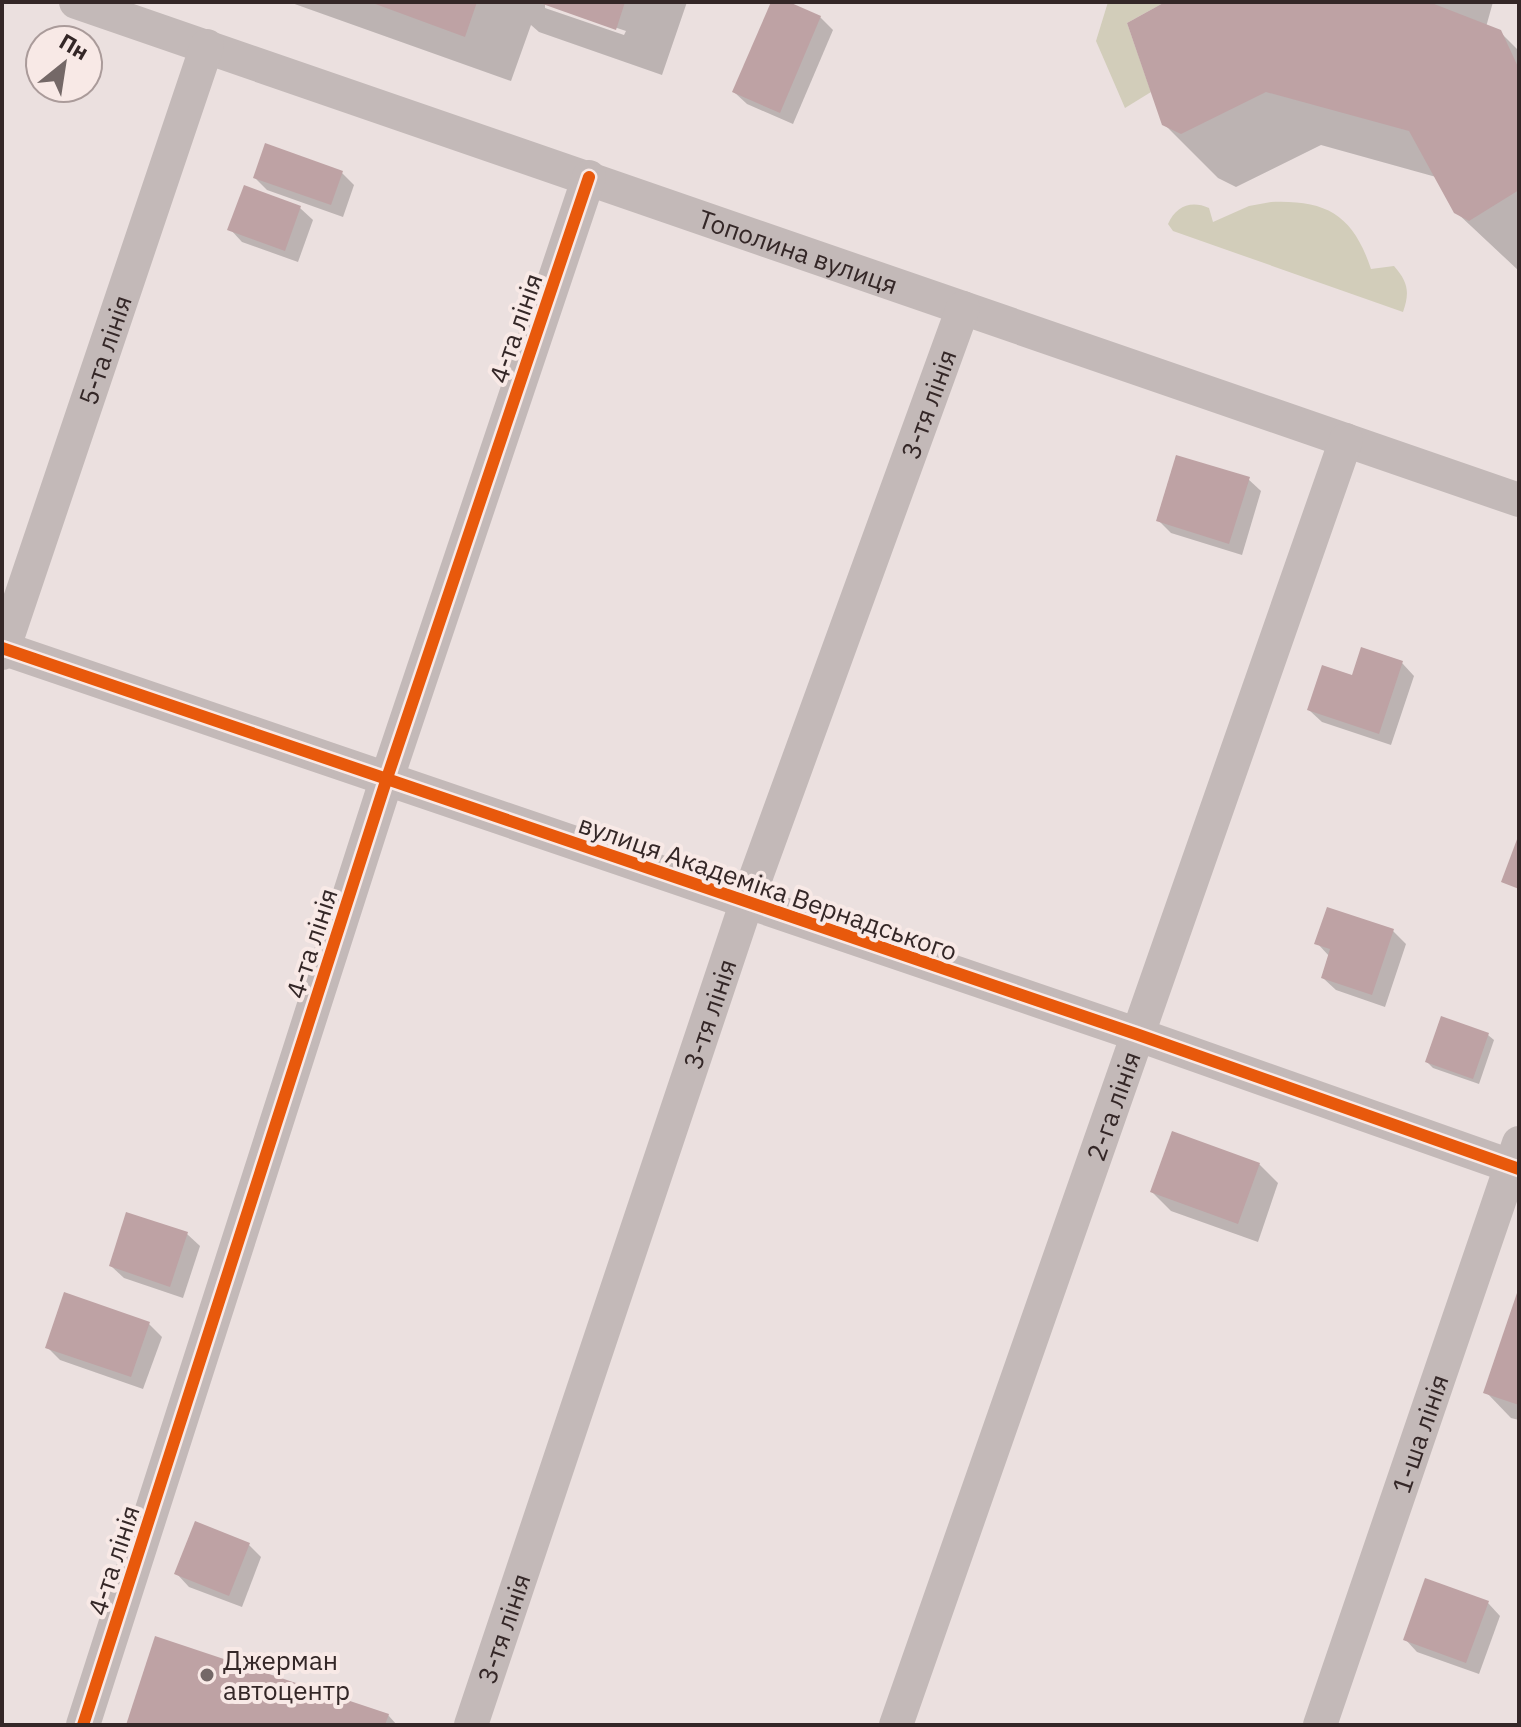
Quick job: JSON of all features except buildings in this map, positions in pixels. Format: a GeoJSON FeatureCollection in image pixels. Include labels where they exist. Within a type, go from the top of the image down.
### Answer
{"type":"FeatureCollection","features":[{"type":"Feature","properties":{"kind":"street","name":"Тополина вулиця"},"geometry":{"type":"LineString","coordinates":[[76,2],[1519,500]]}},
{"type":"Feature","properties":{"kind":"street","name":"5-та лінія"},"geometry":{"type":"LineString","coordinates":[[2,650],[207,46]]}},
{"type":"Feature","properties":{"kind":"street","name":"4-та лінія"},"geometry":{"type":"LineString","coordinates":[[83,1725],[386,781],[589,177]]}},
{"type":"Feature","properties":{"kind":"street","name":"3-тя лінія"},"geometry":{"type":"LineString","coordinates":[[471,1725],[746,904],[963,308]]}},
{"type":"Feature","properties":{"kind":"street","name":"2-га лінія"},"geometry":{"type":"LineString","coordinates":[[896,1725],[1346,440]]}},
{"type":"Feature","properties":{"kind":"street","name":"вулиця Академіка Вернадського"},"geometry":{"type":"LineString","coordinates":[[2,650],[746,904],[1516,1160]]}},
{"type":"Feature","properties":{"kind":"street","name":"1-ша лінія"},"geometry":{"type":"LineString","coordinates":[[1320,1725],[1516,1160]]}},
{"type":"Feature","properties":{"kind":"shaded area"},"geometry":{"type":"Polygon","coordinates":[[[1108,2],[1165,2],[1127,23],[1151,92],[1125,108],[1096,41],[1108,2]]]}},
{"type":"Feature","properties":{"kind":"shaded area"},"geometry":{"type":"Polygon","coordinates":[[[1271,202],[1308,204],[1335,214],[1356,235],[1371,269],[1394,266],[1402,277],[1407,293],[1403,312],[1173,231],[1168,224],[1175,213],[1185,206],[1209,208],[1213,222],[1249,206],[1271,202]]]}},
{"type":"Feature","properties":{"kind":"cycle path"},"geometry":{"type":"LineString","coordinates":[[83,1725],[386,781],[589,177]]}},
{"type":"Feature","properties":{"kind":"cycle path"},"geometry":{"type":"LineString","coordinates":[[2,648],[1136,1034],[1519,1169]]}},
{"type":"Feature","properties":{"kind":"place","name":"Джерман автоцентр"},"geometry":{"type":"Point","coordinates":[207,1675]}}]}
